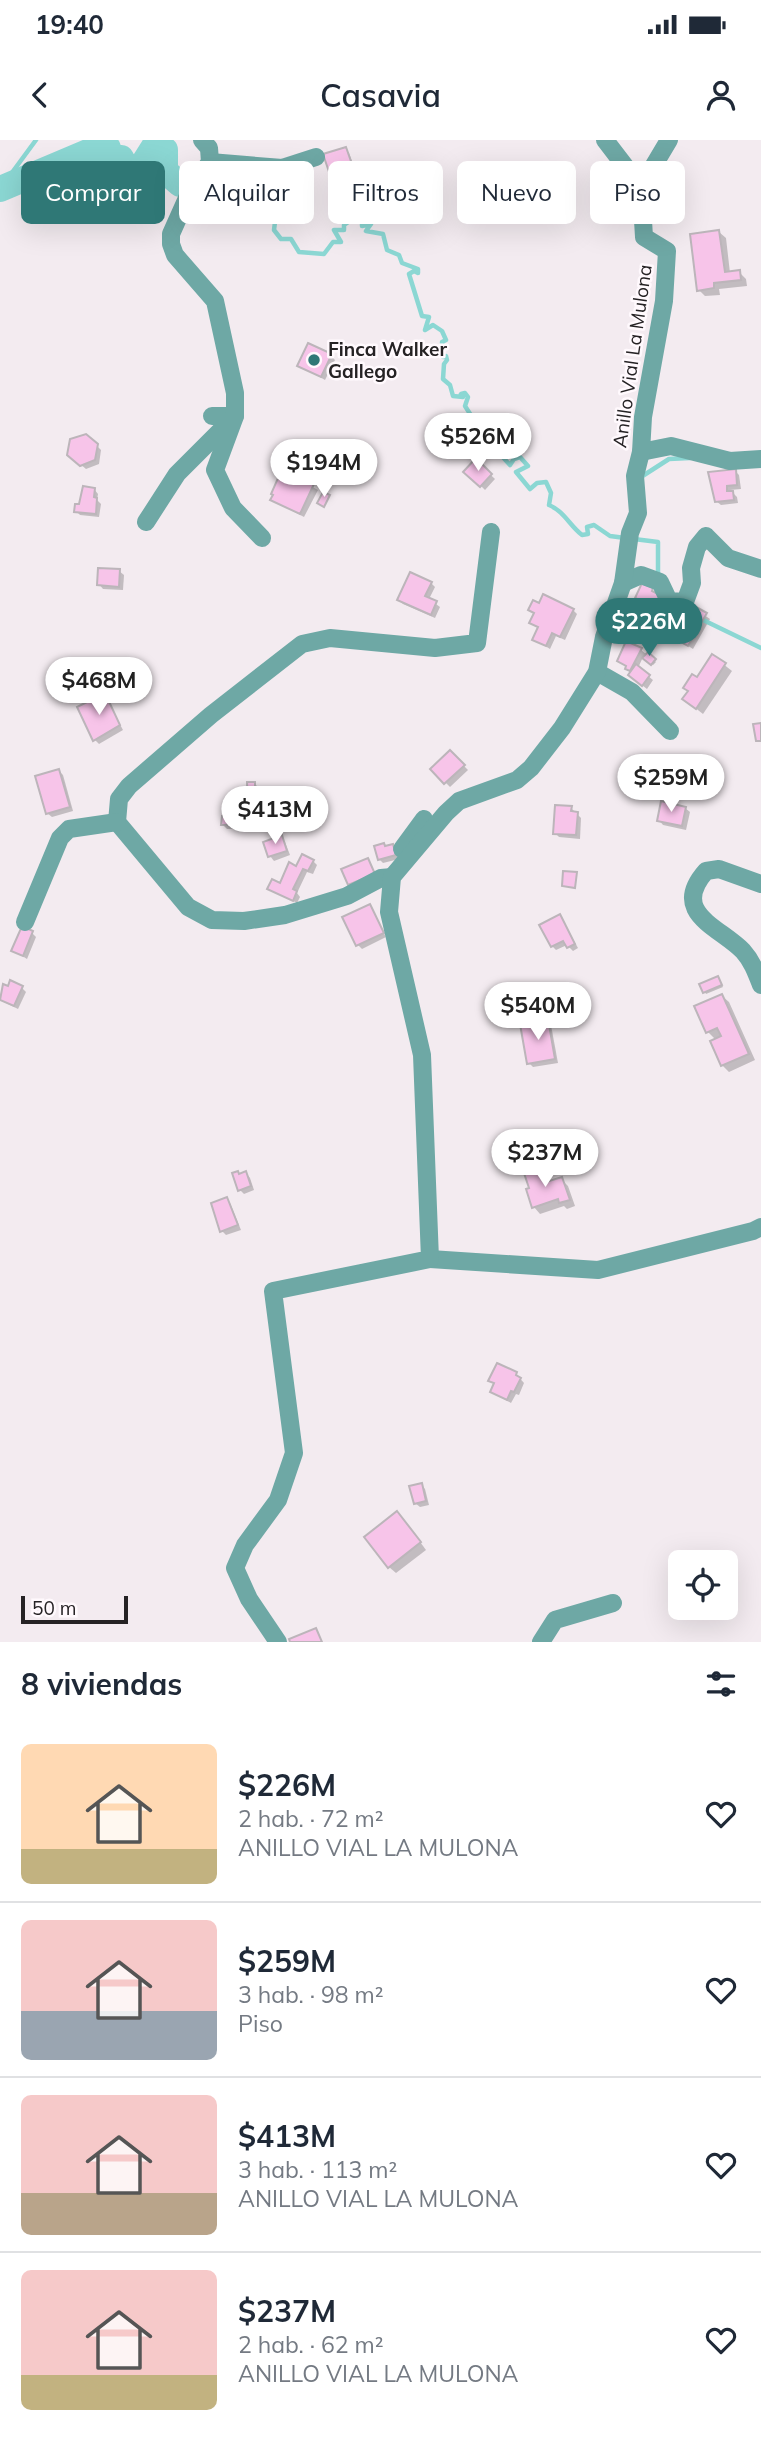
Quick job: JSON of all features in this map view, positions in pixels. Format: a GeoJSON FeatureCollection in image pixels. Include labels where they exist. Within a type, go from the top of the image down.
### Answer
{"type":"FeatureCollection","features":[{"type":"Feature","properties":{"kind":"street"},"geometry":{"type":"LineString","coordinates":[[202,140],[209,148],[210,161]]}},
{"type":"Feature","properties":{"kind":"street"},"geometry":{"type":"LineString","coordinates":[[605,140],[621,161]]}},
{"type":"Feature","properties":{"kind":"street"},"geometry":{"type":"LineString","coordinates":[[656,161],[669,140]]}},
{"type":"Feature","properties":{"kind":"street"},"geometry":{"type":"LineString","coordinates":[[304,161],[316,157]]}},
{"type":"Feature","properties":{"kind":"street"},"geometry":{"type":"LineString","coordinates":[[179,216],[171,234],[171,244],[175,255],[215,301],[235,393],[235,416],[215,470],[233,509],[262,538]]}},
{"type":"Feature","properties":{"kind":"street","name":"Anillo Vial La Mulona"},"geometry":{"type":"LineString","coordinates":[[623,583],[630,533],[638,513],[636,484],[643,417],[664,301],[667,260],[667,251],[644,237],[643,224]]}},
{"type":"Feature","properties":{"kind":"street"},"geometry":{"type":"LineString","coordinates":[[212,416],[235,416]]}},
{"type":"Feature","properties":{"kind":"street"},"geometry":{"type":"LineString","coordinates":[[146,522],[177,474],[235,416]]}},
{"type":"Feature","properties":{"kind":"street"},"geometry":{"type":"LineString","coordinates":[[641,452],[671,446],[730,461],[761,459]]}},
{"type":"Feature","properties":{"kind":"street"},"geometry":{"type":"LineString","coordinates":[[491,533],[477,642],[435,648],[330,638],[302,643],[211,715],[129,786],[119,799],[117,822],[188,907],[212,920],[244,921],[285,915],[347,896],[387,877],[460,801],[517,780],[531,768],[562,728],[597,672],[604,637],[623,583],[641,575],[660,582],[669,601],[685,602],[692,583],[691,568],[697,547],[706,536],[728,558],[761,569]]}},
{"type":"Feature","properties":{"kind":"street"},"geometry":{"type":"LineString","coordinates":[[597,672],[632,692],[670,732]]}},
{"type":"Feature","properties":{"kind":"street"},"geometry":{"type":"LineString","coordinates":[[424,819],[387,877],[389,912],[422,1055],[430,1259]]}},
{"type":"Feature","properties":{"kind":"street"},"geometry":{"type":"LineString","coordinates":[[25,922],[60,838],[69,829],[117,822]]}},
{"type":"Feature","properties":{"kind":"street"},"geometry":{"type":"LineString","coordinates":[[761,884],[719,869],[706,871],[697,881],[694,896],[705,923],[742,949],[753,964],[761,985]]}},
{"type":"Feature","properties":{"kind":"street"},"geometry":{"type":"LineString","coordinates":[[278,1642],[249,1599],[235,1568],[245,1545],[278,1500],[294,1453],[273,1291],[430,1259],[598,1270],[761,1227]]}},
{"type":"Feature","properties":{"kind":"street"},"geometry":{"type":"LineString","coordinates":[[541,1642],[555,1620],[612,1603]]}},
{"type":"Feature","properties":{"kind":"building"},"geometry":{"type":"Polygon","coordinates":[[[346,147],[351,161],[328,161],[328,169],[323,154],[346,147]]]}},
{"type":"Feature","properties":{"kind":"building"},"geometry":{"type":"Polygon","coordinates":[[[719,230],[725,272],[740,270],[741,280],[714,283],[714,288],[697,291],[690,234],[719,230]]]}},
{"type":"Feature","properties":{"kind":"building","name":"Finca Walker Gallego"},"geometry":{"type":"Polygon","coordinates":[[[308,343],[332,354],[321,377],[297,366],[308,343]]]}},
{"type":"Feature","properties":{"kind":"building"},"geometry":{"type":"Polygon","coordinates":[[[86,434],[98,444],[95,460],[80,466],[67,455],[70,439],[86,434]]]}},
{"type":"Feature","properties":{"kind":"building"},"geometry":{"type":"Polygon","coordinates":[[[476,458],[492,474],[480,487],[463,472],[476,458]]]}},
{"type":"Feature","properties":{"kind":"building"},"geometry":{"type":"Polygon","coordinates":[[[282,469],[314,484],[300,514],[270,500],[282,469]]]}},
{"type":"Feature","properties":{"kind":"building"},"geometry":{"type":"Polygon","coordinates":[[[736,469],[737,485],[727,486],[727,491],[733,491],[734,500],[715,502],[708,472],[736,469]]]}},
{"type":"Feature","properties":{"kind":"building"},"geometry":{"type":"Polygon","coordinates":[[[83,486],[95,488],[96,514],[74,512],[75,504],[79,504],[83,486]]]}},
{"type":"Feature","properties":{"kind":"building"},"geometry":{"type":"Polygon","coordinates":[[[323,492],[330,495],[324,507],[317,503],[323,492]]]}},
{"type":"Feature","properties":{"kind":"building"},"geometry":{"type":"Polygon","coordinates":[[[98,568],[120,569],[119,587],[97,585],[98,568]]]}},
{"type":"Feature","properties":{"kind":"building"},"geometry":{"type":"Polygon","coordinates":[[[410,572],[432,582],[425,596],[437,601],[431,615],[397,600],[410,572]]]}},
{"type":"Feature","properties":{"kind":"building"},"geometry":{"type":"Polygon","coordinates":[[[642,583],[660,595],[655,607],[635,598],[642,583]]]}},
{"type":"Feature","properties":{"kind":"building"},"geometry":{"type":"Polygon","coordinates":[[[543,594],[574,609],[560,637],[552,633],[546,646],[532,640],[538,627],[529,623],[534,613],[528,610],[533,600],[539,603],[543,594]]]}},
{"type":"Feature","properties":{"kind":"building"},"geometry":{"type":"Polygon","coordinates":[[[687,602],[707,613],[688,646],[668,635],[687,602]]]}},
{"type":"Feature","properties":{"kind":"building"},"geometry":{"type":"Polygon","coordinates":[[[626,641],[642,648],[630,671],[617,661],[626,641]]]}},
{"type":"Feature","properties":{"kind":"building"},"geometry":{"type":"Polygon","coordinates":[[[648,652],[656,659],[651,665],[642,658],[648,652]]]}},
{"type":"Feature","properties":{"kind":"building"},"geometry":{"type":"Polygon","coordinates":[[[712,654],[726,663],[696,709],[682,699],[688,691],[683,688],[692,674],[697,677],[712,654]]]}},
{"type":"Feature","properties":{"kind":"building"},"geometry":{"type":"Polygon","coordinates":[[[636,664],[650,675],[642,686],[628,675],[636,664]]]}},
{"type":"Feature","properties":{"kind":"building"},"geometry":{"type":"Polygon","coordinates":[[[105,693],[120,725],[93,741],[77,707],[105,693]]]}},
{"type":"Feature","properties":{"kind":"building"},"geometry":{"type":"Polygon","coordinates":[[[761,723],[761,741],[756,741],[753,724],[761,723]]]}},
{"type":"Feature","properties":{"kind":"building"},"geometry":{"type":"Polygon","coordinates":[[[450,750],[465,765],[444,784],[430,769],[450,750]]]}},
{"type":"Feature","properties":{"kind":"building"},"geometry":{"type":"Polygon","coordinates":[[[59,769],[70,807],[46,814],[35,776],[59,769]]]}},
{"type":"Feature","properties":{"kind":"building"},"geometry":{"type":"Polygon","coordinates":[[[247,782],[255,782],[255,787],[261,787],[262,824],[221,825],[222,816],[248,814],[247,782]]]}},
{"type":"Feature","properties":{"kind":"building"},"geometry":{"type":"Polygon","coordinates":[[[661,801],[686,807],[682,826],[657,821],[661,801]]]}},
{"type":"Feature","properties":{"kind":"building"},"geometry":{"type":"Polygon","coordinates":[[[555,805],[572,806],[571,811],[578,812],[576,835],[553,834],[555,805]]]}},
{"type":"Feature","properties":{"kind":"building"},"geometry":{"type":"Polygon","coordinates":[[[282,835],[287,851],[268,857],[263,842],[282,835]]]}},
{"type":"Feature","properties":{"kind":"building"},"geometry":{"type":"Polygon","coordinates":[[[384,843],[385,846],[393,844],[396,855],[378,860],[374,846],[384,843]]]}},
{"type":"Feature","properties":{"kind":"building"},"geometry":{"type":"Polygon","coordinates":[[[302,854],[314,860],[308,871],[303,869],[293,889],[297,891],[293,901],[267,889],[272,879],[280,883],[289,862],[296,866],[302,854]]]}},
{"type":"Feature","properties":{"kind":"building"},"geometry":{"type":"Polygon","coordinates":[[[368,858],[375,874],[348,885],[341,869],[368,858]]]}},
{"type":"Feature","properties":{"kind":"building"},"geometry":{"type":"Polygon","coordinates":[[[563,871],[577,872],[575,888],[562,886],[563,871]]]}},
{"type":"Feature","properties":{"kind":"building"},"geometry":{"type":"Polygon","coordinates":[[[370,904],[384,933],[356,946],[342,917],[370,904]]]}},
{"type":"Feature","properties":{"kind":"building"},"geometry":{"type":"Polygon","coordinates":[[[560,914],[575,944],[567,948],[563,941],[551,947],[539,925],[560,914]]]}},
{"type":"Feature","properties":{"kind":"building"},"geometry":{"type":"Polygon","coordinates":[[[22,926],[33,931],[23,956],[11,951],[22,926]]]}},
{"type":"Feature","properties":{"kind":"building"},"geometry":{"type":"Polygon","coordinates":[[[718,976],[722,985],[703,993],[699,984],[718,976]]]}},
{"type":"Feature","properties":{"kind":"building"},"geometry":{"type":"Polygon","coordinates":[[[10,980],[23,986],[14,1006],[0,1000],[3,984],[8,986],[10,980]]]}},
{"type":"Feature","properties":{"kind":"building"},"geometry":{"type":"Polygon","coordinates":[[[513,992],[516,1000],[524,997],[528,1006],[508,1014],[501,997],[513,992]]]}},
{"type":"Feature","properties":{"kind":"building"},"geometry":{"type":"Polygon","coordinates":[[[722,994],[749,1054],[721,1066],[710,1041],[721,1036],[717,1028],[706,1033],[694,1006],[722,994]]]}},
{"type":"Feature","properties":{"kind":"building"},"geometry":{"type":"Polygon","coordinates":[[[548,1019],[555,1059],[527,1064],[520,1024],[548,1019]]]}},
{"type":"Feature","properties":{"kind":"building"},"geometry":{"type":"Polygon","coordinates":[[[541,1167],[546,1182],[562,1177],[570,1200],[559,1203],[558,1199],[532,1208],[524,1173],[541,1167]]]}},
{"type":"Feature","properties":{"kind":"building"},"geometry":{"type":"Polygon","coordinates":[[[238,1171],[239,1174],[246,1171],[251,1186],[238,1191],[232,1173],[238,1171]]]}},
{"type":"Feature","properties":{"kind":"building"},"geometry":{"type":"Polygon","coordinates":[[[227,1197],[238,1225],[220,1232],[211,1203],[227,1197]]]}},
{"type":"Feature","properties":{"kind":"building"},"geometry":{"type":"Polygon","coordinates":[[[497,1363],[517,1372],[516,1375],[521,1378],[507,1400],[490,1392],[494,1383],[488,1381],[497,1363]]]}},
{"type":"Feature","properties":{"kind":"building"},"geometry":{"type":"Polygon","coordinates":[[[422,1483],[426,1501],[414,1504],[409,1486],[422,1483]]]}},
{"type":"Feature","properties":{"kind":"building"},"geometry":{"type":"Polygon","coordinates":[[[397,1511],[421,1542],[388,1568],[364,1537],[397,1511]]]}},
{"type":"Feature","properties":{"kind":"building"},"geometry":{"type":"Polygon","coordinates":[[[316,1628],[322,1642],[290,1642],[289,1639],[316,1628]]]}},
{"type":"Feature","properties":{"kind":"waterway"},"geometry":{"type":"LineString","coordinates":[[0,189],[36,140]]}},
{"type":"Feature","properties":{"kind":"waterway"},"geometry":{"type":"LineString","coordinates":[[0,189],[102,146],[108,148],[104,160],[121,158],[128,171],[140,169],[155,145],[165,150],[165,171],[179,183]]}},
{"type":"Feature","properties":{"kind":"waterway"},"geometry":{"type":"LineString","coordinates":[[275,224],[274,230],[281,239],[291,239],[299,252],[324,254],[333,242],[341,242],[334,230],[344,230],[344,225],[362,213],[362,226],[371,224],[366,231],[383,234],[387,250],[399,255],[402,263],[418,269],[418,273],[414,271],[409,274],[422,316],[429,317],[425,330],[433,325],[442,331],[446,340],[442,342],[443,357],[446,356],[447,360],[444,364],[443,379],[450,385],[453,396],[463,397],[461,394],[465,393],[468,397],[465,406],[474,420],[501,434],[499,453],[510,465],[514,459],[520,457],[528,466],[516,472],[530,489],[537,483],[546,482],[551,493],[549,505],[559,511],[582,535],[588,534],[587,527],[594,525],[610,536],[625,538]]}},
{"type":"Feature","properties":{"kind":"waterway"},"geometry":{"type":"LineString","coordinates":[[641,477],[669,459],[690,458]]}},
{"type":"Feature","properties":{"kind":"waterway"},"geometry":{"type":"LineString","coordinates":[[634,539],[658,542],[658,575]]}},
{"type":"Feature","properties":{"kind":"waterway"},"geometry":{"type":"LineString","coordinates":[[699,618],[761,648]]}},
{"type":"Feature","properties":{"kind":"place","name":"Finca Walker Gallego"},"geometry":{"type":"Point","coordinates":[314,360]}}]}
